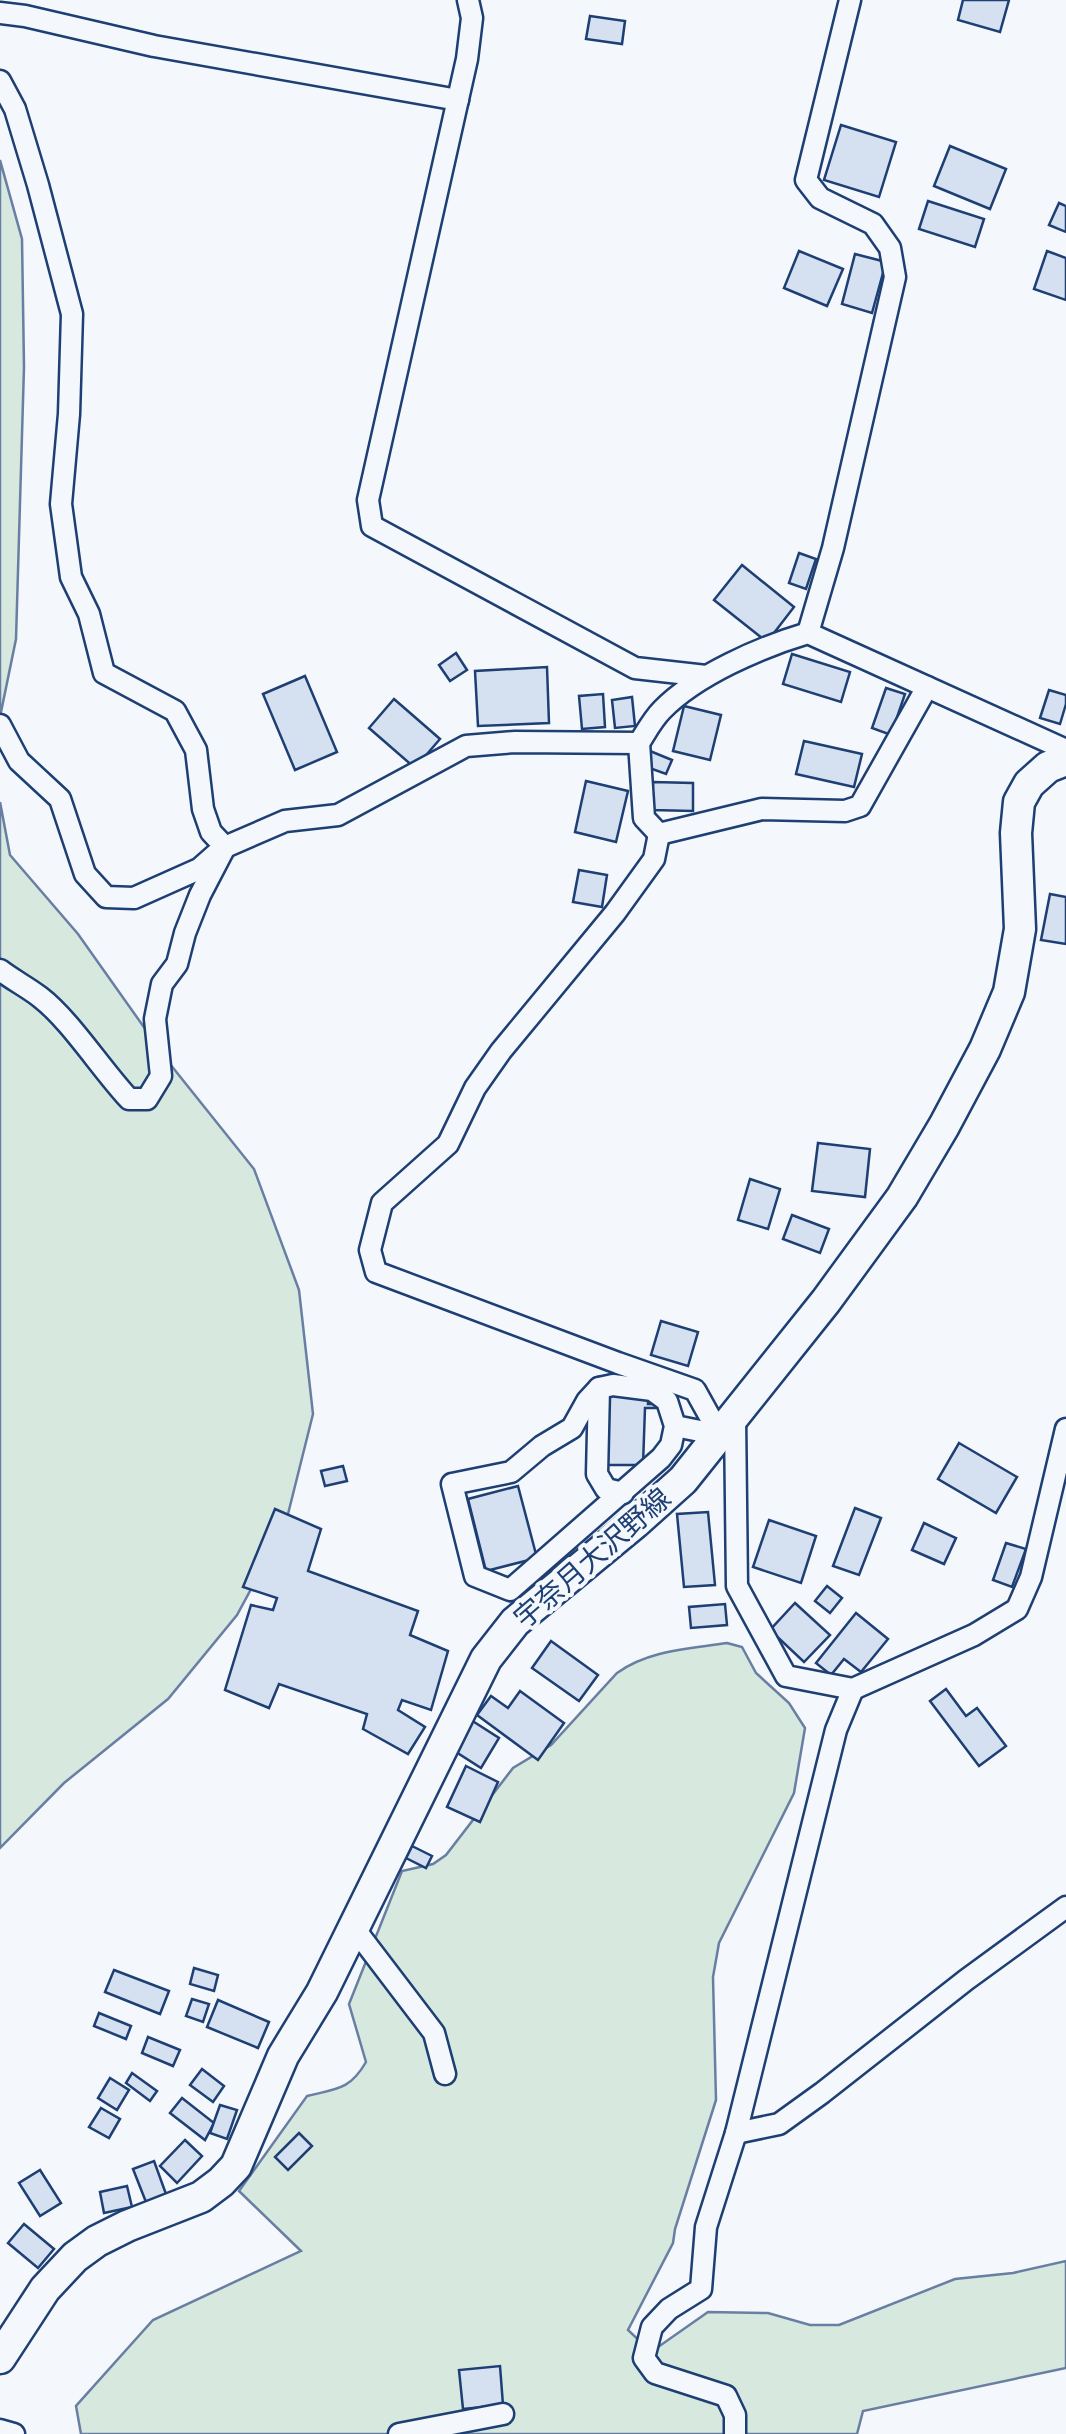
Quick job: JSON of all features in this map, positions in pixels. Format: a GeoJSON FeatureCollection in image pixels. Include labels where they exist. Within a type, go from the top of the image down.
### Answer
{"type":"FeatureCollection","features":[{"type":"Feature","properties":{"kind":"main road","name":"宇奈月大沢野線"},"geometry":{"type":"LineString","coordinates":[[0,2358],[45,2289],[75,2257],[127,2226],[201,2197],[236,2166],[284,2056],[322,1992],[486,1659],[515,1622],[683,1480],[826,1301],[902,1197],[985,1049],[1010,992],[1020,929],[1016,833],[1019,802],[1029,784],[1048,767],[1066,760]]}},
{"type":"Feature","properties":{"kind":"street"},"geometry":{"type":"LineString","coordinates":[[468,0],[472,18],[467,58],[368,500],[372,526],[635,668],[706,676]]}},
{"type":"Feature","properties":{"kind":"street"},"geometry":{"type":"LineString","coordinates":[[808,633],[833,548],[895,276],[890,248],[873,224],[820,198],[806,180],[850,0]]}},
{"type":"Feature","properties":{"kind":"street"},"geometry":{"type":"LineString","coordinates":[[0,14],[25,16],[154,46],[458,100]]}},
{"type":"Feature","properties":{"kind":"street"},"geometry":{"type":"LineString","coordinates":[[0,81],[15,109],[27,147],[72,314],[61,504],[71,577],[89,614],[104,673],[175,711],[196,750],[203,810],[211,832],[224,847]]}},
{"type":"Feature","properties":{"kind":"street"},"geometry":{"type":"LineString","coordinates":[[660,834],[644,818],[639,743],[662,710],[706,676],[778,642],[808,633],[1066,750]]}},
{"type":"Feature","properties":{"kind":"street"},"geometry":{"type":"LineString","coordinates":[[660,834],[762,809],[845,812],[860,806],[928,686]]}},
{"type":"Feature","properties":{"kind":"street"},"geometry":{"type":"LineString","coordinates":[[0,725],[19,761],[60,799],[85,874],[106,897],[134,898],[199,869],[224,847],[284,821],[338,814],[466,746],[515,742],[639,743]]}},
{"type":"Feature","properties":{"kind":"street"},"geometry":{"type":"LineString","coordinates":[[660,834],[654,859],[501,1051],[476,1088],[448,1144],[382,1203],[370,1250],[376,1272],[695,1390],[728,1426],[737,1586],[786,1676],[853,1689],[974,1635],[1017,1610],[1030,1577],[1066,1429]]}},
{"type":"Feature","properties":{"kind":"street"},"geometry":{"type":"LineString","coordinates":[[0,970],[40,997],[129,1099],[147,1098],[161,1076],[155,1018],[162,984],[177,964],[200,896],[224,847]]}},
{"type":"Feature","properties":{"kind":"street"},"geometry":{"type":"LineString","coordinates":[[612,1385],[652,1390],[667,1402],[675,1426],[671,1444],[660,1458],[510,1590],[475,1576],[452,1484],[511,1472],[572,1428],[599,1388],[612,1385]]}},
{"type":"Feature","properties":{"kind":"street"},"geometry":{"type":"LineString","coordinates":[[599,1388],[598,1474],[606,1489],[623,1493]]}},
{"type":"Feature","properties":{"kind":"street"},"geometry":{"type":"LineString","coordinates":[[675,1426],[728,1426]]}},
{"type":"Feature","properties":{"kind":"street"},"geometry":{"type":"LineString","coordinates":[[735,2434],[735,2414],[726,2396],[655,2372],[644,2358],[652,2327],[669,2309],[702,2288],[706,2227],[736,2132],[836,1730],[853,1689]]}},
{"type":"Feature","properties":{"kind":"street"},"geometry":{"type":"LineString","coordinates":[[736,2132],[779,2124],[1066,1907]]}},
{"type":"Feature","properties":{"kind":"street"},"geometry":{"type":"LineString","coordinates":[[354,1928],[434,2033],[445,2074]]}},
{"type":"Feature","properties":{"kind":"street"},"geometry":{"type":"LineString","coordinates":[[399,2434],[450,2429],[503,2414]]}},
{"type":"Feature","properties":{"kind":"street"},"geometry":{"type":"LineString","coordinates":[[0,2430],[14,2434]]}},
{"type":"Feature","properties":{"kind":"shaded area"},"geometry":{"type":"Polygon","coordinates":[[[0,160],[22,239],[24,367],[16,639],[0,717],[0,160]]]}},
{"type":"Feature","properties":{"kind":"shaded area"},"geometry":{"type":"Polygon","coordinates":[[[0,802],[10,855],[78,934],[170,1064],[254,1169],[299,1290],[313,1414],[285,1526],[237,1615],[168,1699],[64,1783],[0,1848],[0,802]]]}},
{"type":"Feature","properties":{"kind":"shaded area"},"geometry":{"type":"Polygon","coordinates":[[[727,1643],[742,1647],[756,1673],[789,1703],[805,1728],[794,1793],[719,1943],[713,1977],[716,2100],[673,2243],[628,2330],[651,2352],[708,2312],[768,2313],[810,2325],[839,2325],[955,2279],[1013,2273],[1066,2261],[1066,2368],[863,2411],[857,2434],[81,2434],[76,2406],[153,2320],[301,2251],[239,2191],[307,2096],[348,2083],[366,2062],[349,2004],[402,1871],[433,1864],[446,1855],[513,1768],[551,1745],[617,1673],[656,1655],[727,1643]]]}},
{"type":"Feature","properties":{"kind":"building"},"geometry":{"type":"Polygon","coordinates":[[[963,0],[1009,0],[1000,32],[958,20],[963,0]]]}},
{"type":"Feature","properties":{"kind":"building"},"geometry":{"type":"Polygon","coordinates":[[[590,16],[625,21],[622,44],[586,39],[590,16]]]}},
{"type":"Feature","properties":{"kind":"building"},"geometry":{"type":"Polygon","coordinates":[[[841,125],[896,142],[879,197],[824,180],[841,125]]]}},
{"type":"Feature","properties":{"kind":"building"},"geometry":{"type":"Polygon","coordinates":[[[950,146],[1006,169],[990,209],[934,186],[950,146]]]}},
{"type":"Feature","properties":{"kind":"building"},"geometry":{"type":"Polygon","coordinates":[[[928,201],[984,219],[975,247],[919,229],[928,201]]]}},
{"type":"Feature","properties":{"kind":"building"},"geometry":{"type":"Polygon","coordinates":[[[1059,203],[1066,206],[1066,232],[1049,225],[1059,203]]]}},
{"type":"Feature","properties":{"kind":"building"},"geometry":{"type":"Polygon","coordinates":[[[799,251],[843,269],[827,306],[784,288],[799,251]]]}},
{"type":"Feature","properties":{"kind":"building"},"geometry":{"type":"Polygon","coordinates":[[[1047,251],[1066,258],[1066,300],[1034,289],[1047,251]]]}},
{"type":"Feature","properties":{"kind":"building"},"geometry":{"type":"Polygon","coordinates":[[[855,254],[886,262],[872,313],[842,304],[855,254]]]}},
{"type":"Feature","properties":{"kind":"building"},"geometry":{"type":"Polygon","coordinates":[[[799,553],[816,559],[806,589],[789,583],[799,553]]]}},
{"type":"Feature","properties":{"kind":"building"},"geometry":{"type":"Polygon","coordinates":[[[742,565],[794,607],[767,642],[714,600],[742,565]]]}},
{"type":"Feature","properties":{"kind":"building"},"geometry":{"type":"Polygon","coordinates":[[[456,653],[467,670],[450,681],[439,665],[456,653]]]}},
{"type":"Feature","properties":{"kind":"building"},"geometry":{"type":"Polygon","coordinates":[[[792,654],[850,672],[841,702],[783,684],[792,654]]]}},
{"type":"Feature","properties":{"kind":"building"},"geometry":{"type":"Polygon","coordinates":[[[547,667],[549,723],[478,726],[475,671],[547,667]]]}},
{"type":"Feature","properties":{"kind":"building"},"geometry":{"type":"Polygon","coordinates":[[[305,676],[337,752],[295,770],[263,694],[305,676]]]}},
{"type":"Feature","properties":{"kind":"building"},"geometry":{"type":"Polygon","coordinates":[[[886,688],[905,694],[891,735],[872,728],[886,688]]]}},
{"type":"Feature","properties":{"kind":"building"},"geometry":{"type":"Polygon","coordinates":[[[1049,690],[1066,695],[1060,724],[1040,718],[1049,690]]]}},
{"type":"Feature","properties":{"kind":"building"},"geometry":{"type":"Polygon","coordinates":[[[603,694],[605,727],[582,729],[579,696],[603,694]]]}},
{"type":"Feature","properties":{"kind":"building"},"geometry":{"type":"Polygon","coordinates":[[[632,697],[635,726],[615,728],[612,700],[632,697]]]}},
{"type":"Feature","properties":{"kind":"building"},"geometry":{"type":"Polygon","coordinates":[[[394,699],[440,739],[415,768],[369,728],[394,699]]]}},
{"type":"Feature","properties":{"kind":"building"},"geometry":{"type":"Polygon","coordinates":[[[684,706],[721,715],[710,760],[673,751],[684,706]]]}},
{"type":"Feature","properties":{"kind":"building"},"geometry":{"type":"Polygon","coordinates":[[[804,741],[862,754],[854,787],[796,774],[804,741]]]}},
{"type":"Feature","properties":{"kind":"building"},"geometry":{"type":"Polygon","coordinates":[[[650,751],[672,760],[666,774],[644,766],[650,751]]]}},
{"type":"Feature","properties":{"kind":"building"},"geometry":{"type":"Polygon","coordinates":[[[586,781],[628,791],[616,842],[575,832],[586,781]]]}},
{"type":"Feature","properties":{"kind":"building"},"geometry":{"type":"Polygon","coordinates":[[[653,782],[693,783],[693,811],[652,810],[653,782]]]}},
{"type":"Feature","properties":{"kind":"building"},"geometry":{"type":"Polygon","coordinates":[[[579,870],[607,875],[602,907],[573,902],[579,870]]]}},
{"type":"Feature","properties":{"kind":"building"},"geometry":{"type":"Polygon","coordinates":[[[1050,894],[1066,897],[1066,944],[1041,940],[1050,894]]]}},
{"type":"Feature","properties":{"kind":"building"},"geometry":{"type":"Polygon","coordinates":[[[818,1143],[870,1149],[865,1197],[812,1191],[818,1143]]]}},
{"type":"Feature","properties":{"kind":"building"},"geometry":{"type":"Polygon","coordinates":[[[750,1179],[780,1189],[768,1229],[738,1220],[750,1179]]]}},
{"type":"Feature","properties":{"kind":"building"},"geometry":{"type":"Polygon","coordinates":[[[792,1215],[829,1229],[820,1253],[783,1239],[792,1215]]]}},
{"type":"Feature","properties":{"kind":"building"},"geometry":{"type":"Polygon","coordinates":[[[661,1321],[698,1332],[688,1366],[651,1355],[661,1321]]]}},
{"type":"Feature","properties":{"kind":"building"},"geometry":{"type":"Polygon","coordinates":[[[608,1395],[648,1396],[648,1404],[659,1404],[659,1408],[645,1408],[643,1465],[607,1465],[608,1395]]]}},
{"type":"Feature","properties":{"kind":"building"},"geometry":{"type":"Polygon","coordinates":[[[959,1443],[1017,1477],[996,1513],[938,1479],[959,1443]]]}},
{"type":"Feature","properties":{"kind":"building"},"geometry":{"type":"Polygon","coordinates":[[[343,1466],[347,1481],[325,1486],[321,1471],[343,1466]]]}},
{"type":"Feature","properties":{"kind":"building"},"geometry":{"type":"Polygon","coordinates":[[[518,1486],[537,1558],[486,1571],[468,1499],[518,1486]]]}},
{"type":"Feature","properties":{"kind":"building"},"geometry":{"type":"Polygon","coordinates":[[[855,1508],[881,1518],[859,1575],[833,1566],[855,1508]]]}},
{"type":"Feature","properties":{"kind":"building"},"geometry":{"type":"Polygon","coordinates":[[[275,1509],[321,1529],[308,1571],[418,1611],[410,1635],[448,1651],[431,1710],[402,1700],[398,1710],[425,1727],[408,1754],[363,1729],[367,1714],[279,1684],[269,1708],[225,1690],[251,1605],[273,1610],[277,1598],[243,1587],[275,1509]]]}},
{"type":"Feature","properties":{"kind":"building"},"geometry":{"type":"Polygon","coordinates":[[[708,1512],[715,1585],[684,1587],[677,1514],[708,1512]]]}},
{"type":"Feature","properties":{"kind":"building"},"geometry":{"type":"Polygon","coordinates":[[[769,1520],[816,1536],[801,1583],[753,1567],[769,1520]]]}},
{"type":"Feature","properties":{"kind":"building"},"geometry":{"type":"Polygon","coordinates":[[[924,1523],[956,1538],[944,1564],[912,1550],[924,1523]]]}},
{"type":"Feature","properties":{"kind":"building"},"geometry":{"type":"Polygon","coordinates":[[[1006,1543],[1026,1549],[1012,1587],[993,1580],[1006,1543]]]}},
{"type":"Feature","properties":{"kind":"building"},"geometry":{"type":"Polygon","coordinates":[[[827,1586],[842,1598],[830,1613],[815,1601],[827,1586]]]}},
{"type":"Feature","properties":{"kind":"building"},"geometry":{"type":"Polygon","coordinates":[[[795,1603],[830,1635],[804,1662],[770,1630],[795,1603]]]}},
{"type":"Feature","properties":{"kind":"building"},"geometry":{"type":"Polygon","coordinates":[[[725,1604],[727,1625],[691,1628],[689,1607],[725,1604]]]}},
{"type":"Feature","properties":{"kind":"building"},"geometry":{"type":"Polygon","coordinates":[[[856,1613],[888,1639],[861,1672],[844,1659],[831,1675],[816,1663],[856,1613]]]}},
{"type":"Feature","properties":{"kind":"building"},"geometry":{"type":"Polygon","coordinates":[[[551,1641],[598,1675],[579,1701],[532,1668],[551,1641]]]}},
{"type":"Feature","properties":{"kind":"building"},"geometry":{"type":"Polygon","coordinates":[[[946,1689],[966,1716],[977,1708],[1006,1746],[979,1766],[930,1701],[946,1689]]]}},
{"type":"Feature","properties":{"kind":"building"},"geometry":{"type":"Polygon","coordinates":[[[520,1691],[564,1723],[538,1760],[477,1715],[491,1696],[508,1708],[520,1691]]]}},
{"type":"Feature","properties":{"kind":"building"},"geometry":{"type":"Polygon","coordinates":[[[471,1720],[499,1738],[481,1768],[453,1750],[471,1720]]]}},
{"type":"Feature","properties":{"kind":"building"},"geometry":{"type":"Polygon","coordinates":[[[466,1766],[498,1782],[480,1822],[447,1807],[466,1766]]]}},
{"type":"Feature","properties":{"kind":"building"},"geometry":{"type":"Polygon","coordinates":[[[412,1846],[432,1856],[426,1868],[406,1858],[412,1846]]]}},
{"type":"Feature","properties":{"kind":"building"},"geometry":{"type":"Polygon","coordinates":[[[194,1968],[218,1975],[214,1991],[190,1984],[194,1968]]]}},
{"type":"Feature","properties":{"kind":"building"},"geometry":{"type":"Polygon","coordinates":[[[114,1970],[169,1991],[160,2014],[105,1992],[114,1970]]]}},
{"type":"Feature","properties":{"kind":"building"},"geometry":{"type":"Polygon","coordinates":[[[192,1999],[209,2004],[203,2022],[186,2016],[192,1999]]]}},
{"type":"Feature","properties":{"kind":"building"},"geometry":{"type":"Polygon","coordinates":[[[218,2000],[269,2022],[258,2048],[207,2027],[218,2000]]]}},
{"type":"Feature","properties":{"kind":"building"},"geometry":{"type":"Polygon","coordinates":[[[99,2013],[131,2026],[126,2039],[94,2026],[99,2013]]]}},
{"type":"Feature","properties":{"kind":"building"},"geometry":{"type":"Polygon","coordinates":[[[148,2037],[180,2050],[173,2066],[142,2053],[148,2037]]]}},
{"type":"Feature","properties":{"kind":"building"},"geometry":{"type":"Polygon","coordinates":[[[202,2069],[224,2086],[213,2102],[190,2085],[202,2069]]]}},
{"type":"Feature","properties":{"kind":"building"},"geometry":{"type":"Polygon","coordinates":[[[132,2073],[157,2091],[150,2101],[126,2083],[132,2073]]]}},
{"type":"Feature","properties":{"kind":"building"},"geometry":{"type":"Polygon","coordinates":[[[110,2078],[129,2090],[117,2110],[98,2098],[110,2078]]]}},
{"type":"Feature","properties":{"kind":"building"},"geometry":{"type":"Polygon","coordinates":[[[182,2098],[214,2123],[205,2140],[170,2113],[182,2098]]]}},
{"type":"Feature","properties":{"kind":"building"},"geometry":{"type":"Polygon","coordinates":[[[220,2105],[237,2110],[227,2139],[210,2133],[220,2105]]]}},
{"type":"Feature","properties":{"kind":"building"},"geometry":{"type":"Polygon","coordinates":[[[101,2108],[120,2119],[109,2138],[89,2127],[101,2108]]]}},
{"type":"Feature","properties":{"kind":"building"},"geometry":{"type":"Polygon","coordinates":[[[299,2133],[312,2146],[288,2170],[275,2157],[299,2133]]]}},
{"type":"Feature","properties":{"kind":"building"},"geometry":{"type":"Polygon","coordinates":[[[185,2140],[202,2156],[177,2183],[160,2166],[185,2140]]]}},
{"type":"Feature","properties":{"kind":"building"},"geometry":{"type":"Polygon","coordinates":[[[154,2161],[166,2194],[146,2202],[133,2169],[154,2161]]]}},
{"type":"Feature","properties":{"kind":"building"},"geometry":{"type":"Polygon","coordinates":[[[40,2170],[61,2203],[40,2216],[19,2183],[40,2170]]]}},
{"type":"Feature","properties":{"kind":"building"},"geometry":{"type":"Polygon","coordinates":[[[127,2186],[132,2207],[104,2213],[100,2192],[127,2186]]]}},
{"type":"Feature","properties":{"kind":"building"},"geometry":{"type":"Polygon","coordinates":[[[24,2224],[54,2249],[38,2268],[8,2243],[24,2224]]]}},
{"type":"Feature","properties":{"kind":"building"},"geometry":{"type":"Polygon","coordinates":[[[500,2366],[503,2405],[463,2409],[459,2370],[500,2366]]]}}]}
